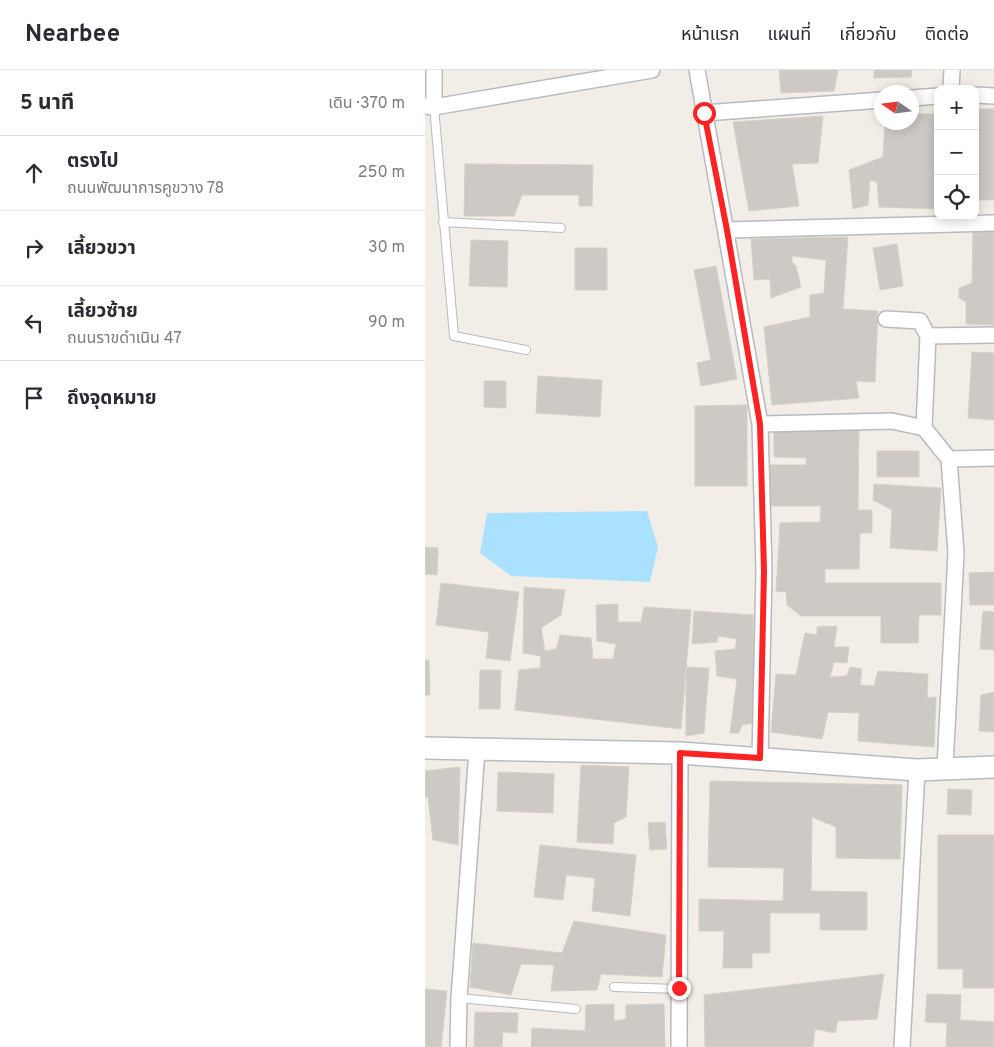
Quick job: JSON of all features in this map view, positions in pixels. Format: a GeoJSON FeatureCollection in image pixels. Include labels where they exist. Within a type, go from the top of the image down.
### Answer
{"type":"FeatureCollection","features":[{"type":"Feature","properties":{"kind":"street"},"geometry":{"type":"LineString","coordinates":[[434,70],[430,107],[562,78],[652,70]]}},
{"type":"Feature","properties":{"kind":"street"},"geometry":{"type":"LineString","coordinates":[[697,70],[727,230],[760,424],[764,571],[760,758]]}},
{"type":"Feature","properties":{"kind":"street"},"geometry":{"type":"LineString","coordinates":[[951,85],[952,70]]}},
{"type":"Feature","properties":{"kind":"street"},"geometry":{"type":"LineString","coordinates":[[979,95],[994,96]]}},
{"type":"Feature","properties":{"kind":"street"},"geometry":{"type":"LineString","coordinates":[[919,97],[934,96]]}},
{"type":"Feature","properties":{"kind":"street"},"geometry":{"type":"LineString","coordinates":[[704,113],[874,101]]}},
{"type":"Feature","properties":{"kind":"street"},"geometry":{"type":"LineString","coordinates":[[727,230],[994,223]]}},
{"type":"Feature","properties":{"kind":"street"},"geometry":{"type":"LineString","coordinates":[[886,319],[920,321],[928,336],[924,428]]}},
{"type":"Feature","properties":{"kind":"street"},"geometry":{"type":"LineString","coordinates":[[928,336],[994,334]]}},
{"type":"Feature","properties":{"kind":"street"},"geometry":{"type":"LineString","coordinates":[[760,424],[892,421],[924,428],[949,459],[956,553],[945,767]]}},
{"type":"Feature","properties":{"kind":"street"},"geometry":{"type":"LineString","coordinates":[[949,459],[994,458]]}},
{"type":"Feature","properties":{"kind":"street"},"geometry":{"type":"LineString","coordinates":[[425,748],[680,753],[917,770],[945,767],[994,766]]}},
{"type":"Feature","properties":{"kind":"street"},"geometry":{"type":"LineString","coordinates":[[458,1047],[459,998],[477,750]]}},
{"type":"Feature","properties":{"kind":"street"},"geometry":{"type":"LineString","coordinates":[[679,1047],[680,753]]}},
{"type":"Feature","properties":{"kind":"street"},"geometry":{"type":"LineString","coordinates":[[902,1047],[917,770]]}},
{"type":"Feature","properties":{"kind":"lane"},"geometry":{"type":"LineString","coordinates":[[430,107],[454,336],[526,350]]}},
{"type":"Feature","properties":{"kind":"lane"},"geometry":{"type":"LineString","coordinates":[[443,222],[561,228]]}},
{"type":"Feature","properties":{"kind":"lane"},"geometry":{"type":"LineString","coordinates":[[614,987],[679,988]]}},
{"type":"Feature","properties":{"kind":"lane"},"geometry":{"type":"LineString","coordinates":[[459,998],[576,1009]]}},
{"type":"Feature","properties":{"kind":"water"},"geometry":{"type":"Polygon","coordinates":[[[647,511],[658,547],[650,582],[511,576],[480,553],[487,513],[647,511]]]}},
{"type":"Feature","properties":{"kind":"building"},"geometry":{"type":"Polygon","coordinates":[[[779,70],[838,70],[834,91],[781,93],[779,70]]]}},
{"type":"Feature","properties":{"kind":"building"},"geometry":{"type":"Polygon","coordinates":[[[874,70],[912,70],[911,77],[874,78],[874,70]]]}},
{"type":"Feature","properties":{"kind":"building"},"geometry":{"type":"Polygon","coordinates":[[[979,109],[994,109],[994,200],[979,200],[979,109]]]}},
{"type":"Feature","properties":{"kind":"building"},"geometry":{"type":"Polygon","coordinates":[[[919,114],[934,114],[934,209],[879,207],[877,182],[870,180],[868,205],[853,209],[849,170],[883,157],[885,130],[919,130],[919,114]]]}},
{"type":"Feature","properties":{"kind":"building"},"geometry":{"type":"Polygon","coordinates":[[[823,116],[818,163],[792,164],[799,206],[749,211],[733,122],[823,116]]]}},
{"type":"Feature","properties":{"kind":"building"},"geometry":{"type":"Polygon","coordinates":[[[465,164],[593,165],[592,206],[579,206],[579,195],[522,195],[514,216],[464,216],[465,164]]]}},
{"type":"Feature","properties":{"kind":"building"},"geometry":{"type":"Polygon","coordinates":[[[973,231],[994,231],[994,325],[966,324],[966,302],[959,298],[959,288],[972,283],[973,231]]]}},
{"type":"Feature","properties":{"kind":"building"},"geometry":{"type":"Polygon","coordinates":[[[848,237],[843,309],[878,311],[875,382],[856,381],[859,398],[772,405],[764,327],[810,317],[810,295],[824,293],[826,260],[792,256],[792,262],[796,266],[801,287],[771,298],[770,279],[754,280],[751,239],[848,237]]]}},
{"type":"Feature","properties":{"kind":"building"},"geometry":{"type":"Polygon","coordinates":[[[471,240],[508,241],[507,287],[469,286],[471,240]]]}},
{"type":"Feature","properties":{"kind":"building"},"geometry":{"type":"Polygon","coordinates":[[[897,244],[903,286],[880,290],[873,248],[897,244]]]}},
{"type":"Feature","properties":{"kind":"building"},"geometry":{"type":"Polygon","coordinates":[[[575,248],[607,248],[607,290],[575,290],[575,248]]]}},
{"type":"Feature","properties":{"kind":"building"},"geometry":{"type":"Polygon","coordinates":[[[716,266],[737,379],[701,386],[697,363],[711,360],[694,270],[716,266]]]}},
{"type":"Feature","properties":{"kind":"building"},"geometry":{"type":"Polygon","coordinates":[[[972,352],[994,353],[994,420],[968,418],[972,352]]]}},
{"type":"Feature","properties":{"kind":"building"},"geometry":{"type":"Polygon","coordinates":[[[538,376],[602,380],[600,417],[536,413],[538,376]]]}},
{"type":"Feature","properties":{"kind":"building"},"geometry":{"type":"Polygon","coordinates":[[[484,381],[506,381],[506,408],[484,407],[484,381]]]}},
{"type":"Feature","properties":{"kind":"building"},"geometry":{"type":"Polygon","coordinates":[[[747,405],[747,486],[695,486],[695,406],[747,405]]]}},
{"type":"Feature","properties":{"kind":"building"},"geometry":{"type":"Polygon","coordinates":[[[774,429],[859,429],[858,510],[872,510],[872,533],[860,533],[859,569],[825,569],[825,583],[941,583],[941,615],[919,615],[918,643],[881,643],[881,616],[801,616],[787,605],[786,591],[776,592],[780,523],[820,522],[821,506],[766,506],[767,465],[806,465],[806,458],[774,457],[774,429]]]}},
{"type":"Feature","properties":{"kind":"building"},"geometry":{"type":"Polygon","coordinates":[[[877,451],[919,451],[919,477],[877,477],[877,451]]]}},
{"type":"Feature","properties":{"kind":"building"},"geometry":{"type":"Polygon","coordinates":[[[874,484],[941,488],[937,551],[890,548],[892,510],[873,500],[874,484]]]}},
{"type":"Feature","properties":{"kind":"building"},"geometry":{"type":"Polygon","coordinates":[[[425,547],[438,548],[437,575],[425,574],[425,547]]]}},
{"type":"Feature","properties":{"kind":"building"},"geometry":{"type":"Polygon","coordinates":[[[994,572],[994,605],[970,605],[969,573],[994,572]]]}},
{"type":"Feature","properties":{"kind":"building"},"geometry":{"type":"Polygon","coordinates":[[[441,583],[519,592],[510,661],[486,658],[489,632],[436,625],[441,583]]]}},
{"type":"Feature","properties":{"kind":"building"},"geometry":{"type":"Polygon","coordinates":[[[524,587],[565,590],[561,615],[541,628],[545,651],[556,649],[560,635],[591,638],[593,659],[613,659],[616,644],[597,641],[596,605],[618,604],[618,622],[641,622],[644,607],[691,610],[681,729],[515,710],[519,670],[540,668],[541,656],[523,653],[524,587]]]}},
{"type":"Feature","properties":{"kind":"building"},"geometry":{"type":"Polygon","coordinates":[[[694,611],[753,615],[754,723],[742,725],[739,733],[730,733],[737,679],[717,676],[715,651],[735,649],[737,639],[718,636],[717,642],[692,644],[694,611]]]}},
{"type":"Feature","properties":{"kind":"building"},"geometry":{"type":"Polygon","coordinates":[[[983,611],[994,612],[994,650],[980,649],[983,611]]]}},
{"type":"Feature","properties":{"kind":"building"},"geometry":{"type":"Polygon","coordinates":[[[837,626],[834,647],[849,647],[847,663],[834,662],[830,677],[847,676],[850,667],[862,669],[860,685],[874,686],[878,671],[928,674],[927,698],[936,697],[934,747],[858,741],[859,713],[828,712],[822,739],[771,732],[776,674],[796,675],[805,633],[817,635],[817,627],[837,626]]]}},
{"type":"Feature","properties":{"kind":"building"},"geometry":{"type":"Polygon","coordinates":[[[425,660],[429,660],[430,695],[425,695],[425,660]]]}},
{"type":"Feature","properties":{"kind":"building"},"geometry":{"type":"Polygon","coordinates":[[[686,667],[709,668],[704,733],[686,736],[686,667]]]}},
{"type":"Feature","properties":{"kind":"building"},"geometry":{"type":"Polygon","coordinates":[[[480,670],[501,670],[500,709],[479,709],[480,670]]]}},
{"type":"Feature","properties":{"kind":"building"},"geometry":{"type":"Polygon","coordinates":[[[994,692],[994,732],[979,731],[981,695],[994,692]]]}},
{"type":"Feature","properties":{"kind":"building"},"geometry":{"type":"Polygon","coordinates":[[[581,765],[629,767],[626,817],[614,823],[613,844],[577,842],[581,765]]]}},
{"type":"Feature","properties":{"kind":"building"},"geometry":{"type":"Polygon","coordinates":[[[460,767],[458,845],[433,840],[428,797],[425,797],[425,771],[460,767]]]}},
{"type":"Feature","properties":{"kind":"building"},"geometry":{"type":"Polygon","coordinates":[[[498,772],[554,774],[553,813],[497,811],[498,772]]]}},
{"type":"Feature","properties":{"kind":"building"},"geometry":{"type":"Polygon","coordinates":[[[710,781],[902,785],[900,859],[836,858],[836,827],[812,817],[811,891],[867,892],[867,930],[820,930],[820,913],[770,913],[770,953],[752,953],[752,968],[723,968],[724,931],[699,931],[699,899],[783,901],[784,868],[708,867],[710,781]]]}},
{"type":"Feature","properties":{"kind":"building"},"geometry":{"type":"Polygon","coordinates":[[[948,789],[972,790],[971,815],[947,814],[948,789]]]}},
{"type":"Feature","properties":{"kind":"building"},"geometry":{"type":"Polygon","coordinates":[[[665,822],[667,849],[650,850],[648,823],[665,822]]]}},
{"type":"Feature","properties":{"kind":"building"},"geometry":{"type":"Polygon","coordinates":[[[938,835],[994,835],[994,988],[963,988],[963,969],[938,969],[938,835]]]}},
{"type":"Feature","properties":{"kind":"building"},"geometry":{"type":"Polygon","coordinates":[[[540,845],[636,855],[630,916],[592,911],[595,878],[566,875],[563,900],[534,897],[540,845]]]}},
{"type":"Feature","properties":{"kind":"building"},"geometry":{"type":"Polygon","coordinates":[[[574,921],[666,935],[662,977],[601,974],[597,990],[551,991],[554,965],[521,964],[511,995],[470,987],[473,943],[562,953],[574,921]]]}},
{"type":"Feature","properties":{"kind":"building"},"geometry":{"type":"Polygon","coordinates":[[[884,974],[877,1019],[838,1021],[835,1033],[815,1029],[813,1047],[705,1047],[704,995],[884,974]]]}},
{"type":"Feature","properties":{"kind":"building"},"geometry":{"type":"Polygon","coordinates":[[[425,989],[447,991],[441,1047],[425,1047],[425,989]]]}},
{"type":"Feature","properties":{"kind":"building"},"geometry":{"type":"Polygon","coordinates":[[[927,994],[961,995],[960,1020],[994,1022],[994,1047],[946,1047],[947,1023],[925,1022],[927,994]]]}},
{"type":"Feature","properties":{"kind":"building"},"geometry":{"type":"Polygon","coordinates":[[[614,1004],[614,1021],[626,1019],[626,1005],[664,1004],[665,1047],[531,1047],[532,1028],[585,1031],[586,1005],[614,1004]]]}},
{"type":"Feature","properties":{"kind":"building"},"geometry":{"type":"Polygon","coordinates":[[[475,1012],[518,1013],[517,1033],[503,1032],[502,1047],[474,1047],[475,1012]]]}},
{"type":"Feature","properties":{"kind":"route"},"geometry":{"type":"LineString","coordinates":[[679,988],[680,753],[760,758],[764,571],[760,424],[727,230],[704,113]]}}]}
